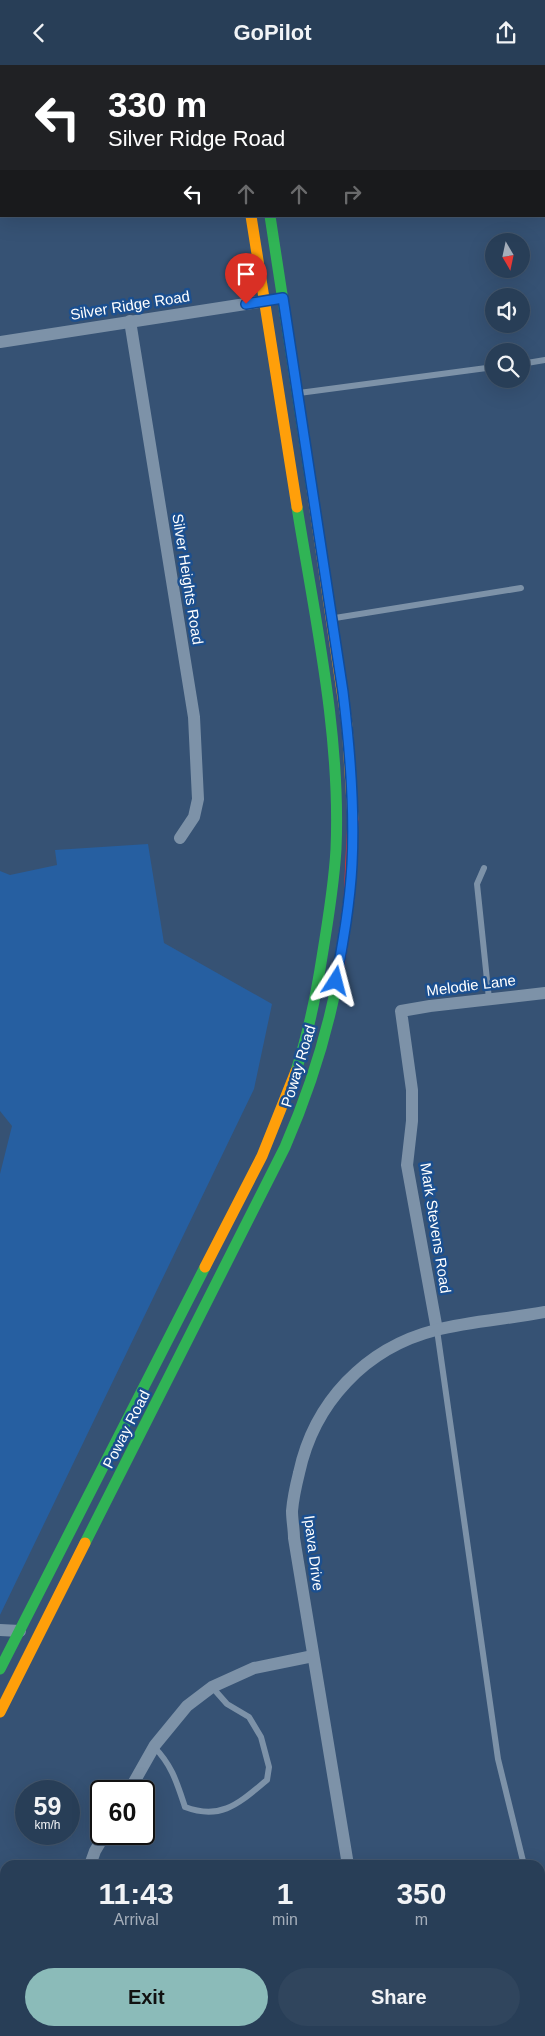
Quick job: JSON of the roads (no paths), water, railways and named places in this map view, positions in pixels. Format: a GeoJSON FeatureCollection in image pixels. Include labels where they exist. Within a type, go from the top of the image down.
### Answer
{"type":"FeatureCollection","features":[{"type":"Feature","properties":{"kind":"main road","name":"Poway Road"},"geometry":{"type":"LineString","coordinates":[[0,1669],[262,1156],[286,1099],[305,1042],[318,983],[328,923],[336,847],[336,793],[332,741],[252,217]]}},
{"type":"Feature","properties":{"kind":"main road","name":"Poway Road"},"geometry":{"type":"LineString","coordinates":[[0,1712],[8,1691],[266,1187],[296,1121],[314,1067],[333,999],[345,927],[352,865],[353,805],[350,752],[332,619],[270,217]]}},
{"type":"Feature","properties":{"kind":"main road"},"geometry":{"type":"LineString","coordinates":[[265,301],[283,298]]}},
{"type":"Feature","properties":{"kind":"street","name":"Silver Ridge Road"},"geometry":{"type":"LineString","coordinates":[[0,343],[265,301]]}},
{"type":"Feature","properties":{"kind":"street","name":"Silver Heights Road"},"geometry":{"type":"LineString","coordinates":[[130,321],[194,717],[198,799],[194,817],[180,838]]}},
{"type":"Feature","properties":{"kind":"street","name":"Melodie Lane"},"geometry":{"type":"LineString","coordinates":[[402,1011],[545,993]]}},
{"type":"Feature","properties":{"kind":"street","name":"Mark Stevens Road"},"geometry":{"type":"LineString","coordinates":[[402,1011],[412,1090],[412,1121],[407,1165],[437,1330]]}},
{"type":"Feature","properties":{"kind":"street","name":"Ipava Drive"},"geometry":{"type":"LineString","coordinates":[[347,1860],[294,1538],[292,1510],[302,1456],[312,1430],[326,1406],[351,1377],[391,1347],[412,1337],[437,1330],[545,1312]]}},
{"type":"Feature","properties":{"kind":"street"},"geometry":{"type":"LineString","coordinates":[[0,1630],[20,1631]]}},
{"type":"Feature","properties":{"kind":"street"},"geometry":{"type":"LineString","coordinates":[[135,1780],[154,1747],[186,1706],[212,1687],[254,1668],[313,1656]]}},
{"type":"Feature","properties":{"kind":"street"},"geometry":{"type":"LineString","coordinates":[[92,1860],[99,1845]]}},
{"type":"Feature","properties":{"kind":"lane"},"geometry":{"type":"LineString","coordinates":[[530,362],[545,360]]}},
{"type":"Feature","properties":{"kind":"lane"},"geometry":{"type":"LineString","coordinates":[[280,396],[485,368]]}},
{"type":"Feature","properties":{"kind":"lane"},"geometry":{"type":"LineString","coordinates":[[315,621],[521,588]]}},
{"type":"Feature","properties":{"kind":"lane"},"geometry":{"type":"LineString","coordinates":[[484,868],[477,884],[489,999]]}},
{"type":"Feature","properties":{"kind":"lane"},"geometry":{"type":"LineString","coordinates":[[437,1330],[498,1759],[523,1860]]}},
{"type":"Feature","properties":{"kind":"lane"},"geometry":{"type":"LineString","coordinates":[[154,1747],[166,1758],[185,1807],[200,1813],[221,1811],[242,1799],[267,1780],[269,1767],[261,1737],[249,1717],[227,1703],[212,1687]]}}]}
